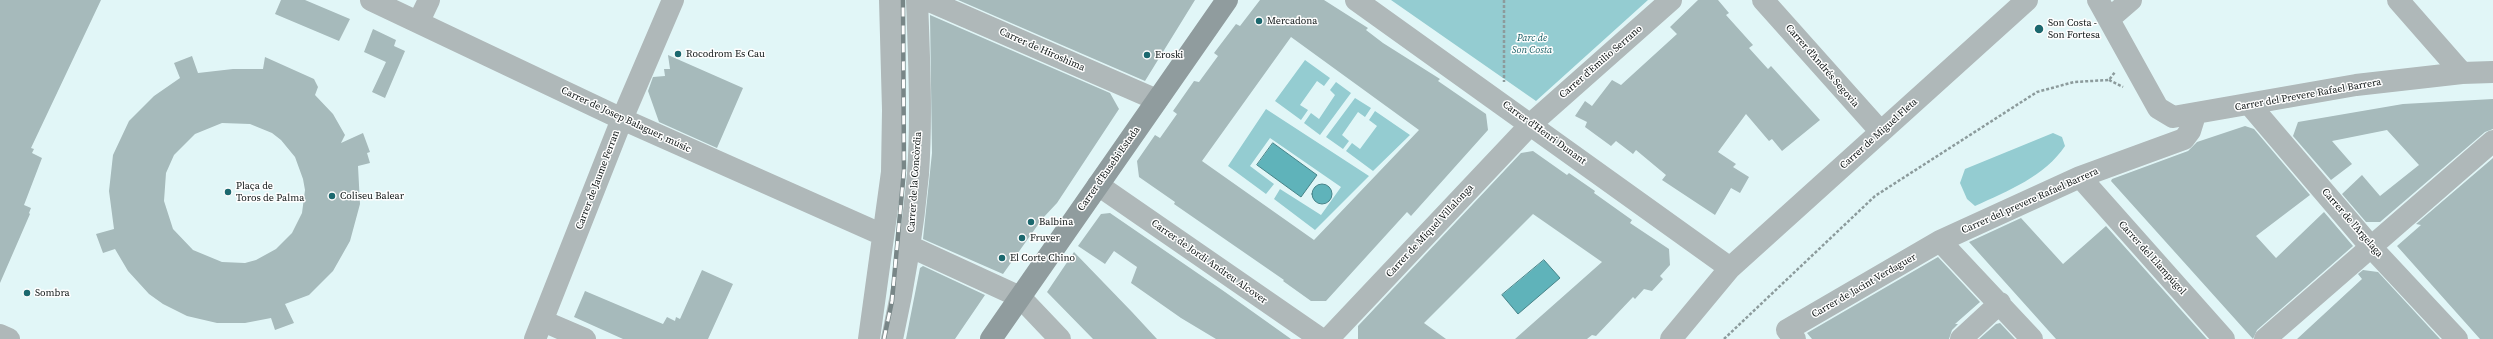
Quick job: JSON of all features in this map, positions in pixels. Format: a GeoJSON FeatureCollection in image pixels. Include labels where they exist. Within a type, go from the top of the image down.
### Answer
{"type":"FeatureCollection","features":[{"type":"Feature","properties":{"kind":"main road","name":"Carrer d'Eusebi Estada"},"geometry":{"type":"LineString","coordinates":[[991,339],[1227,0]]}},
{"type":"Feature","properties":{"kind":"street","name":"Carrer de Josep Balaguer, músic"},"geometry":{"type":"LineString","coordinates":[[371,0],[419,21],[622,119],[883,235]]}},
{"type":"Feature","properties":{"kind":"street"},"geometry":{"type":"LineString","coordinates":[[419,21],[429,0]]}},
{"type":"Feature","properties":{"kind":"street","name":"Carrer de Jaume Ferran"},"geometry":{"type":"LineString","coordinates":[[539,330],[622,119],[673,0]]}},
{"type":"Feature","properties":{"kind":"street"},"geometry":{"type":"LineString","coordinates":[[869,339],[892,172],[893,110],[890,0]]}},
{"type":"Feature","properties":{"kind":"street","name":"Carrer de la Concòrdia"},"geometry":{"type":"LineString","coordinates":[[892,339],[909,246],[918,173],[920,98],[917,0]]}},
{"type":"Feature","properties":{"kind":"street","name":"Carrer de Hiroshima"},"geometry":{"type":"LineString","coordinates":[[927,0],[1157,100]]}},
{"type":"Feature","properties":{"kind":"street","name":"Carrer d'Henri Dunant"},"geometry":{"type":"LineString","coordinates":[[1356,0],[1532,124],[1730,268]]}},
{"type":"Feature","properties":{"kind":"street","name":"Carrer d'Emilio Serrano"},"geometry":{"type":"LineString","coordinates":[[1532,124],[1671,0]]}},
{"type":"Feature","properties":{"kind":"street","name":"Carrer d'Andrés Segovia"},"geometry":{"type":"LineString","coordinates":[[1763,0],[1881,132]]}},
{"type":"Feature","properties":{"kind":"street","name":"Carrer de Miguel Fleta"},"geometry":{"type":"LineString","coordinates":[[1730,268],[2027,0]]}},
{"type":"Feature","properties":{"kind":"street"},"geometry":{"type":"LineString","coordinates":[[2098,0],[2158,108],[2173,117],[2195,115]]}},
{"type":"Feature","properties":{"kind":"street"},"geometry":{"type":"LineString","coordinates":[[2109,20],[2130,0]]}},
{"type":"Feature","properties":{"kind":"street"},"geometry":{"type":"LineString","coordinates":[[2398,0],[2462,73]]}},
{"type":"Feature","properties":{"kind":"street","name":"Carrer del Prevere Rafael Barrera"},"geometry":{"type":"LineString","coordinates":[[2195,115],[2356,84],[2462,73],[2493,72]]}},
{"type":"Feature","properties":{"kind":"street","name":"Carrer de l'Argelaga"},"geometry":{"type":"LineString","coordinates":[[2250,105],[2371,247],[2457,339]]}},
{"type":"Feature","properties":{"kind":"street","name":"Carrer del prevere Rafael Barrera"},"geometry":{"type":"LineString","coordinates":[[1940,242],[2080,177],[2184,139],[2190,131],[2195,115]]}},
{"type":"Feature","properties":{"kind":"street","name":"Carrer de Miquel Villalonga"},"geometry":{"type":"LineString","coordinates":[[1328,339],[1532,124]]}},
{"type":"Feature","properties":{"kind":"street"},"geometry":{"type":"LineString","coordinates":[[2266,339],[2493,141]]}},
{"type":"Feature","properties":{"kind":"street","name":"Carrer del Llampúgol"},"geometry":{"type":"LineString","coordinates":[[2080,177],[2224,339]]}},
{"type":"Feature","properties":{"kind":"street","name":"Carrer de Jordi Andreu Alcover"},"geometry":{"type":"LineString","coordinates":[[1098,185],[1321,339]]}},
{"type":"Feature","properties":{"kind":"street"},"geometry":{"type":"LineString","coordinates":[[1940,242],[2000,303],[2032,339]]}},
{"type":"Feature","properties":{"kind":"street","name":"Carrer de Jacint Verdaguer"},"geometry":{"type":"LineString","coordinates":[[1791,334],[1940,242]]}},
{"type":"Feature","properties":{"kind":"street"},"geometry":{"type":"LineString","coordinates":[[909,246],[1020,297],[1060,339]]}},
{"type":"Feature","properties":{"kind":"street"},"geometry":{"type":"LineString","coordinates":[[1672,339],[1730,268]]}},
{"type":"Feature","properties":{"kind":"street"},"geometry":{"type":"LineString","coordinates":[[1961,339],[2000,303]]}},
{"type":"Feature","properties":{"kind":"street"},"geometry":{"type":"LineString","coordinates":[[539,330],[585,339]]}},
{"type":"Feature","properties":{"kind":"street"},"geometry":{"type":"LineString","coordinates":[[0,335],[9,339]]}},
{"type":"Feature","properties":{"kind":"path"},"geometry":{"type":"LineString","coordinates":[[1504,0],[1504,104]]}},
{"type":"Feature","properties":{"kind":"path"},"geometry":{"type":"LineString","coordinates":[[1724,339],[1875,196],[2037,92],[2074,82],[2109,80],[2118,69]]}},
{"type":"Feature","properties":{"kind":"green space","name":"Parc de Son Costa"},"geometry":{"type":"Polygon","coordinates":[[[1391,0],[1648,0],[1536,101],[1391,0]]]}},
{"type":"Feature","properties":{"kind":"green space"},"geometry":{"type":"Polygon","coordinates":[[[1305,60],[1330,78],[1324,86],[1317,81],[1300,105],[1308,110],[1301,120],[1275,101],[1305,60]]]}},
{"type":"Feature","properties":{"kind":"green space"},"geometry":{"type":"Polygon","coordinates":[[[1336,82],[1351,93],[1320,135],[1304,123],[1311,113],[1319,119],[1335,95],[1330,90],[1336,82]]]}},
{"type":"Feature","properties":{"kind":"green space"},"geometry":{"type":"Polygon","coordinates":[[[1355,98],[1371,108],[1365,117],[1358,112],[1342,135],[1349,141],[1343,149],[1326,137],[1355,98]]]}},
{"type":"Feature","properties":{"kind":"green space"},"geometry":{"type":"Polygon","coordinates":[[[1266,109],[1369,176],[1315,230],[1274,199],[1280,189],[1321,215],[1341,187],[1270,138],[1250,166],[1274,184],[1266,194],[1228,166],[1266,109]]]}},
{"type":"Feature","properties":{"kind":"green space"},"geometry":{"type":"Polygon","coordinates":[[[1375,111],[1410,135],[1373,171],[1346,151],[1352,143],[1360,149],[1377,126],[1369,120],[1375,111]]]}},
{"type":"Feature","properties":{"kind":"green space"},"geometry":{"type":"Polygon","coordinates":[[[2053,133],[2062,137],[2065,146],[2057,157],[2047,166],[2025,182],[1975,206],[1967,199],[1960,183],[1965,169],[2053,133]]]}},
{"type":"Feature","properties":{"kind":"shaded area"},"geometry":{"type":"Polygon","coordinates":[[[1273,143],[1317,175],[1301,197],[1257,165],[1273,143]]]}},
{"type":"Feature","properties":{"kind":"shaded area"},"geometry":{"type":"Polygon","coordinates":[[[1322,184],[1329,187],[1332,194],[1329,201],[1322,204],[1315,201],[1312,194],[1315,187],[1322,184]]]}},
{"type":"Feature","properties":{"kind":"shaded area"},"geometry":{"type":"Polygon","coordinates":[[[1544,260],[1560,278],[1518,314],[1502,295],[1544,260]]]}},
{"type":"Feature","properties":{"kind":"building"},"geometry":{"type":"Polygon","coordinates":[[[0,0],[101,0],[31,148],[34,149],[32,153],[42,158],[24,205],[31,208],[30,214],[0,283],[0,0]]]}},
{"type":"Feature","properties":{"kind":"building"},"geometry":{"type":"Polygon","coordinates":[[[281,0],[305,0],[350,19],[339,41],[275,14],[281,0]]]}},
{"type":"Feature","properties":{"kind":"building"},"geometry":{"type":"Polygon","coordinates":[[[958,0],[1195,0],[1145,81],[958,0]]]}},
{"type":"Feature","properties":{"kind":"building"},"geometry":{"type":"Polygon","coordinates":[[[1260,0],[1324,0],[1368,28],[1366,30],[1383,43],[1440,79],[1438,81],[1486,114],[1488,130],[1411,216],[1407,212],[1326,301],[1311,301],[1283,281],[1284,280],[1174,204],[1175,202],[1139,177],[1137,161],[1155,135],[1160,138],[1177,114],[1173,111],[1194,81],[1199,82],[1218,56],[1214,53],[1236,24],[1240,26],[1260,0]],[[1291,37],[1202,161],[1314,240],[1419,130],[1291,37]]]}},
{"type":"Feature","properties":{"kind":"building"},"geometry":{"type":"Polygon","coordinates":[[[1698,0],[1718,0],[1729,13],[1726,15],[1753,45],[1749,48],[1768,69],[1771,66],[1820,120],[1782,151],[1772,139],[1769,141],[1746,114],[1718,152],[1736,164],[1733,167],[1749,177],[1740,193],[1731,188],[1715,215],[1662,180],[1666,175],[1636,150],[1633,154],[1616,141],[1611,146],[1585,127],[1587,122],[1575,116],[1585,101],[1592,106],[1612,80],[1621,85],[1677,34],[1670,27],[1698,0]]]}},
{"type":"Feature","properties":{"kind":"building"},"geometry":{"type":"Polygon","coordinates":[[[930,15],[1110,93],[1119,109],[1057,203],[1042,219],[1003,274],[923,239],[932,153],[930,15]]]}},
{"type":"Feature","properties":{"kind":"building"},"geometry":{"type":"Polygon","coordinates":[[[373,29],[396,40],[394,46],[405,51],[385,98],[372,92],[386,62],[364,52],[373,29]]]}},
{"type":"Feature","properties":{"kind":"building"},"geometry":{"type":"Polygon","coordinates":[[[668,55],[743,88],[717,148],[659,122],[648,91],[653,77],[665,76],[664,69],[670,69],[668,55]]]}},
{"type":"Feature","properties":{"kind":"building","name":"Coliseu Balear"},"geometry":{"type":"Polygon","coordinates":[[[192,56],[198,73],[233,69],[263,69],[265,57],[314,79],[318,87],[315,95],[333,114],[345,135],[341,143],[363,133],[370,152],[367,153],[370,163],[358,166],[360,204],[350,241],[333,271],[309,295],[285,304],[294,323],[275,330],[271,318],[245,323],[217,323],[187,316],[163,304],[149,294],[128,271],[115,249],[103,253],[96,234],[114,229],[109,191],[113,155],[129,121],[154,96],[180,78],[174,63],[192,56]],[[222,123],[195,134],[174,155],[166,173],[164,201],[173,229],[193,250],[222,262],[245,263],[256,260],[276,249],[292,233],[302,213],[305,190],[303,179],[295,157],[281,140],[272,133],[250,124],[222,123]]]}},
{"type":"Feature","properties":{"kind":"building"},"geometry":{"type":"Polygon","coordinates":[[[2493,99],[2493,129],[2485,132],[2380,222],[2366,222],[2342,194],[2362,175],[2380,196],[2419,165],[2387,130],[2332,141],[2352,164],[2331,180],[2293,136],[2298,122],[2403,104],[2493,99]]]}},
{"type":"Feature","properties":{"kind":"building"},"geometry":{"type":"Polygon","coordinates":[[[2245,126],[2254,129],[2310,195],[2256,236],[2276,258],[2324,212],[2353,246],[2257,330],[2253,339],[2111,181],[2112,179],[2188,151],[2197,142],[2245,126]]]}},
{"type":"Feature","properties":{"kind":"building"},"geometry":{"type":"Polygon","coordinates":[[[1533,151],[1567,175],[1569,173],[1595,191],[1594,193],[1632,220],[1630,223],[1669,249],[1670,265],[1660,276],[1663,279],[1652,291],[1644,289],[1635,299],[1633,297],[1596,336],[1592,335],[1587,339],[1515,339],[1602,262],[1533,214],[1424,323],[1446,339],[1358,339],[1358,326],[1521,153],[1533,151]]]}},
{"type":"Feature","properties":{"kind":"building"},"geometry":{"type":"Polygon","coordinates":[[[2493,158],[2493,339],[2480,339],[2397,246],[2421,225],[2416,224],[2493,158]]]}},
{"type":"Feature","properties":{"kind":"building"},"geometry":{"type":"Polygon","coordinates":[[[1110,213],[1291,339],[1216,339],[1181,318],[1131,283],[1137,267],[1114,251],[1105,264],[1078,246],[1101,214],[1110,213]]]}},
{"type":"Feature","properties":{"kind":"building"},"geometry":{"type":"Polygon","coordinates":[[[2021,218],[2063,264],[2106,226],[2207,339],[2056,339],[1969,242],[2021,218]]]}},
{"type":"Feature","properties":{"kind":"building"},"geometry":{"type":"Polygon","coordinates":[[[1074,252],[1157,339],[1093,339],[1047,292],[1074,252]]]}},
{"type":"Feature","properties":{"kind":"building"},"geometry":{"type":"Polygon","coordinates":[[[1938,257],[1980,302],[1955,324],[1958,324],[1952,330],[1949,339],[1812,339],[1807,333],[1938,257]]]}},
{"type":"Feature","properties":{"kind":"building"},"geometry":{"type":"Polygon","coordinates":[[[923,266],[985,295],[955,339],[906,339],[920,268],[923,266]]]}},
{"type":"Feature","properties":{"kind":"building"},"geometry":{"type":"Polygon","coordinates":[[[702,270],[733,284],[708,339],[623,339],[574,317],[585,291],[663,324],[667,317],[675,321],[676,317],[680,319],[702,270]]]}},
{"type":"Feature","properties":{"kind":"building"},"geometry":{"type":"Polygon","coordinates":[[[2363,270],[2378,272],[2440,339],[2297,339],[2362,279],[2358,274],[2363,270]]]}},
{"type":"Feature","properties":{"kind":"building"},"geometry":{"type":"Polygon","coordinates":[[[2000,323],[2015,339],[1979,339],[1996,324],[2000,323]]]}},
{"type":"Feature","properties":{"kind":"railway"},"geometry":{"type":"LineString","coordinates":[[884,339],[892,301],[904,170],[903,0]]}},
{"type":"Feature","properties":{"kind":"place","name":"Mercadona"},"geometry":{"type":"Point","coordinates":[1259,21]}},
{"type":"Feature","properties":{"kind":"place","name":"Son Costa - Son Fortesa"},"geometry":{"type":"Point","coordinates":[2039,29]}},
{"type":"Feature","properties":{"kind":"place","name":"Rocodrom Es Cau"},"geometry":{"type":"Point","coordinates":[678,54]}},
{"type":"Feature","properties":{"kind":"place","name":"Eroski"},"geometry":{"type":"Point","coordinates":[1147,55]}},
{"type":"Feature","properties":{"kind":"place","name":"Plaça de Toros de Palma"},"geometry":{"type":"Point","coordinates":[228,192]}},
{"type":"Feature","properties":{"kind":"place","name":"Coliseu Balear"},"geometry":{"type":"Point","coordinates":[332,196]}},
{"type":"Feature","properties":{"kind":"place","name":"Balbina"},"geometry":{"type":"Point","coordinates":[1031,222]}},
{"type":"Feature","properties":{"kind":"place","name":"Fruver"},"geometry":{"type":"Point","coordinates":[1022,238]}},
{"type":"Feature","properties":{"kind":"place","name":"El Corte Chino"},"geometry":{"type":"Point","coordinates":[1002,258]}},
{"type":"Feature","properties":{"kind":"place","name":"Sombra"},"geometry":{"type":"Point","coordinates":[27,293]}}]}
